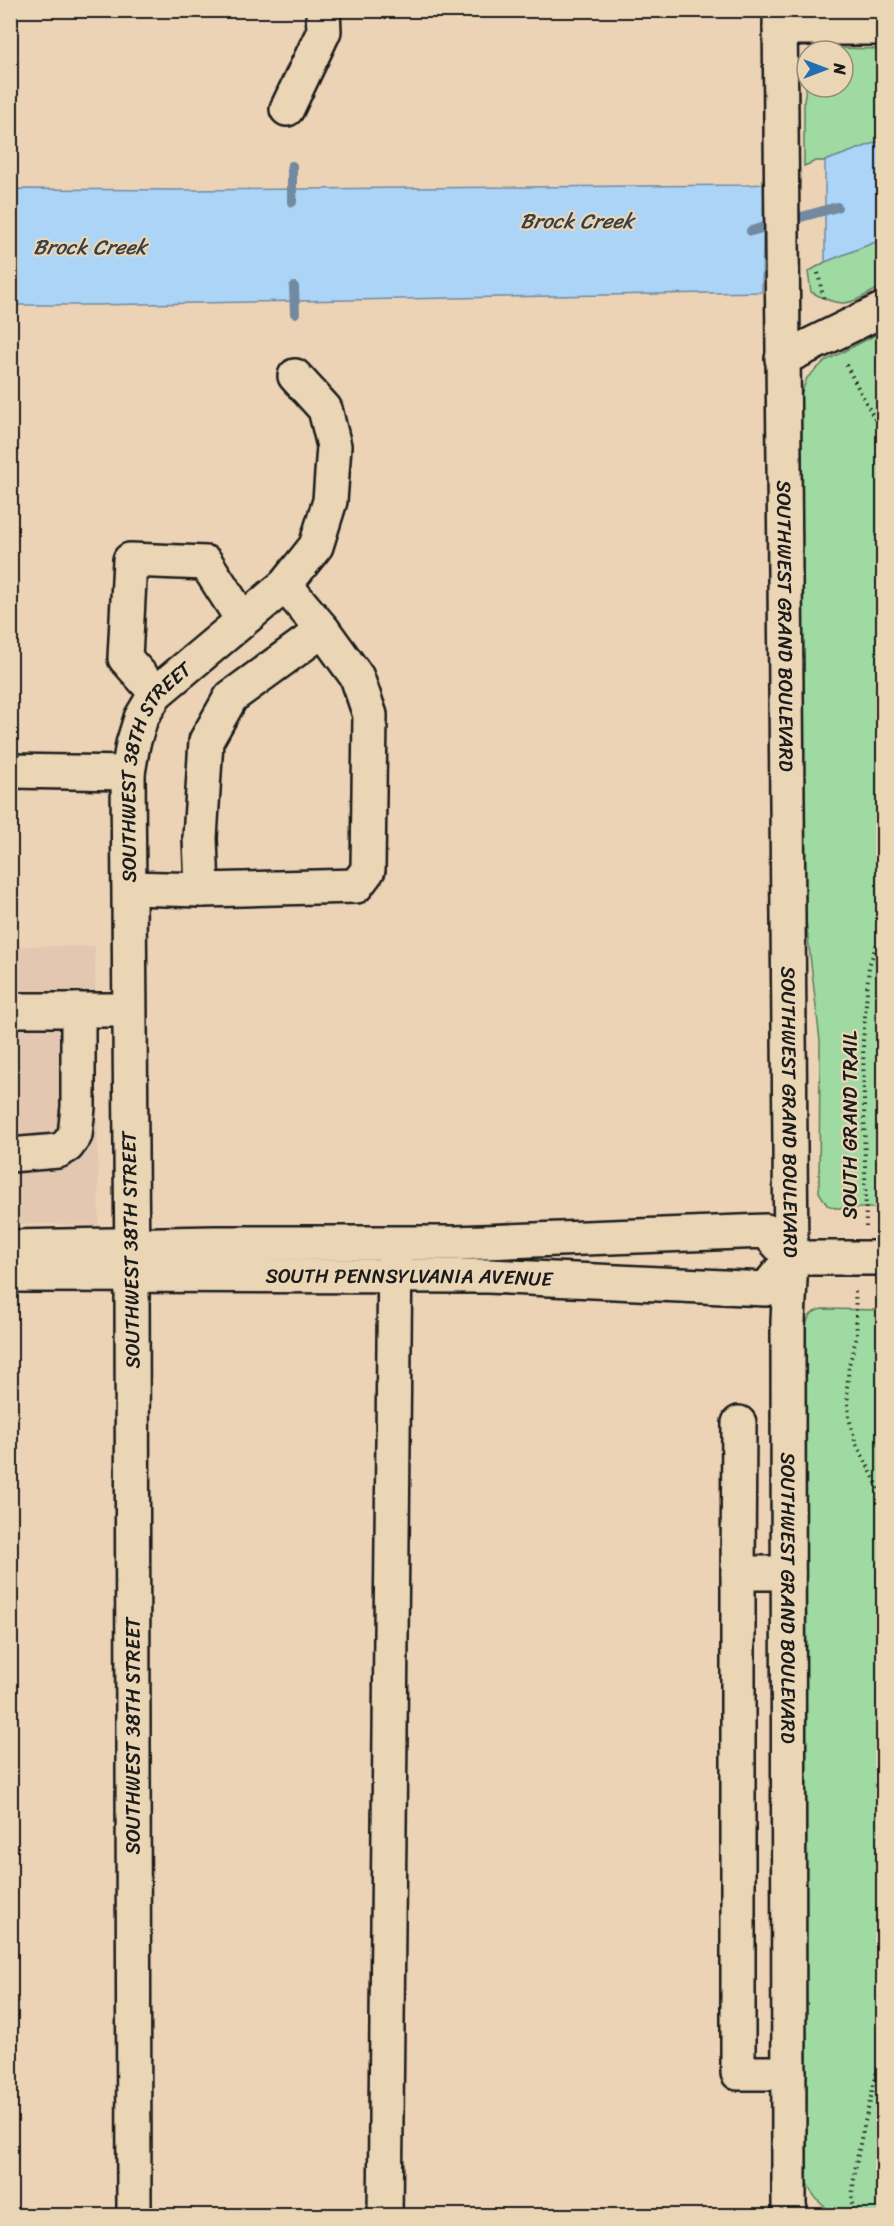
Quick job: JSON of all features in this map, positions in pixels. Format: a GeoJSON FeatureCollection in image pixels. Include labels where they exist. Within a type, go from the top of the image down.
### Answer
{"type":"FeatureCollection","features":[{"type":"Feature","properties":{"kind":"street"},"geometry":{"type":"LineString","coordinates":[[287,109],[324,31],[323,10]]}},
{"type":"Feature","properties":{"kind":"street"},"geometry":{"type":"LineString","coordinates":[[780,19],[884,28]]}},
{"type":"Feature","properties":{"kind":"street","name":"SOUTHWEST GRAND BOULEVARD"},"geometry":{"type":"LineString","coordinates":[[780,19],[791,1258],[788,1322],[791,2216]]}},
{"type":"Feature","properties":{"kind":"street"},"geometry":{"type":"LineString","coordinates":[[782,359],[884,309]]}},
{"type":"Feature","properties":{"kind":"street","name":"SOUTHWEST 38TH STREET"},"geometry":{"type":"LineString","coordinates":[[135,2216],[128,773],[133,744],[141,718],[156,693],[285,585],[316,546],[330,501],[333,446],[325,409],[296,376]]}},
{"type":"Feature","properties":{"kind":"street"},"geometry":{"type":"LineString","coordinates":[[156,693],[125,658],[130,560],[206,563],[242,619]]}},
{"type":"Feature","properties":{"kind":"street"},"geometry":{"type":"LineString","coordinates":[[130,888],[202,890],[356,886],[368,870],[370,715],[357,678],[323,630],[285,585]]}},
{"type":"Feature","properties":{"kind":"street"},"geometry":{"type":"LineString","coordinates":[[202,890],[200,838],[206,741],[231,697],[323,630]]}},
{"type":"Feature","properties":{"kind":"street"},"geometry":{"type":"LineString","coordinates":[[10,771],[128,773]]}},
{"type":"Feature","properties":{"kind":"street"},"geometry":{"type":"LineString","coordinates":[[10,1010],[129,1010]]}},
{"type":"Feature","properties":{"kind":"street"},"geometry":{"type":"LineString","coordinates":[[10,1155],[58,1151],[67,1146],[75,1134],[78,1107],[78,1010]]}},
{"type":"Feature","properties":{"kind":"street","name":"SOUTH PENNSYLVANIA AVENUE"},"geometry":{"type":"LineString","coordinates":[[10,1247],[131,1259],[395,1275],[488,1276],[766,1289],[791,1258],[766,1231],[456,1243],[395,1243],[131,1259],[10,1275]]}},
{"type":"Feature","properties":{"kind":"street"},"geometry":{"type":"LineString","coordinates":[[385,2216],[395,1243]]}},
{"type":"Feature","properties":{"kind":"street"},"geometry":{"type":"LineString","coordinates":[[791,1258],[868,1258]]}},
{"type":"Feature","properties":{"kind":"street"},"geometry":{"type":"LineString","coordinates":[[739,1423],[738,2073],[789,2073]]}},
{"type":"Feature","properties":{"kind":"street"},"geometry":{"type":"LineString","coordinates":[[738,1573],[788,1573]]}},
{"type":"Feature","properties":{"kind":"path"},"geometry":{"type":"LineString","coordinates":[[832,333],[845,364],[884,436]]}},
{"type":"Feature","properties":{"kind":"path","name":"SOUTH GRAND TRAIL"},"geometry":{"type":"LineString","coordinates":[[884,924],[876,943],[866,986],[862,1072],[868,1258],[847,1388],[849,1418],[855,1441],[884,1497]]}},
{"type":"Feature","properties":{"kind":"path"},"geometry":{"type":"LineString","coordinates":[[884,1690],[884,1735]]}},
{"type":"Feature","properties":{"kind":"path"},"geometry":{"type":"LineString","coordinates":[[852,2216],[860,2149],[884,2034]]}},
{"type":"Feature","properties":{"kind":"shaded area"},"geometry":{"type":"Polygon","coordinates":[[[11,946],[95,946],[99,1225],[11,1224],[11,946]]]}},
{"type":"Feature","properties":{"kind":"green space"},"geometry":{"type":"Polygon","coordinates":[[[855,48],[883,49],[883,140],[825,161],[816,161],[804,166],[804,99],[855,99],[855,48]]]}},
{"type":"Feature","properties":{"kind":"green space"},"geometry":{"type":"Polygon","coordinates":[[[883,239],[883,286],[863,297],[840,303],[811,292],[808,272],[825,262],[883,239]]]}},
{"type":"Feature","properties":{"kind":"green space"},"geometry":{"type":"Polygon","coordinates":[[[883,331],[883,1208],[835,1208],[827,1205],[819,1192],[820,1041],[800,869],[800,397],[807,378],[825,361],[883,331]]]}},
{"type":"Feature","properties":{"kind":"green space"},"geometry":{"type":"Polygon","coordinates":[[[822,1309],[883,1310],[883,2215],[858,2216],[837,2213],[820,2203],[806,2181],[800,1588],[804,1339],[810,1316],[822,1309]]]}},
{"type":"Feature","properties":{"kind":"water"},"geometry":{"type":"Polygon","coordinates":[[[883,140],[883,239],[825,262],[825,161],[883,140]]]}},
{"type":"Feature","properties":{"kind":"water","name":"Brock Creek"},"geometry":{"type":"Polygon","coordinates":[[[764,184],[762,292],[11,305],[11,189],[189,190],[764,184]]]}},
{"type":"Feature","properties":{"kind":"waterway"},"geometry":{"type":"LineString","coordinates":[[292,166],[292,202]]}},
{"type":"Feature","properties":{"kind":"waterway","name":"Brock Creek"},"geometry":{"type":"LineString","coordinates":[[751,231],[837,207]]}},
{"type":"Feature","properties":{"kind":"waterway"},"geometry":{"type":"LineString","coordinates":[[294,287],[295,313]]}}]}
